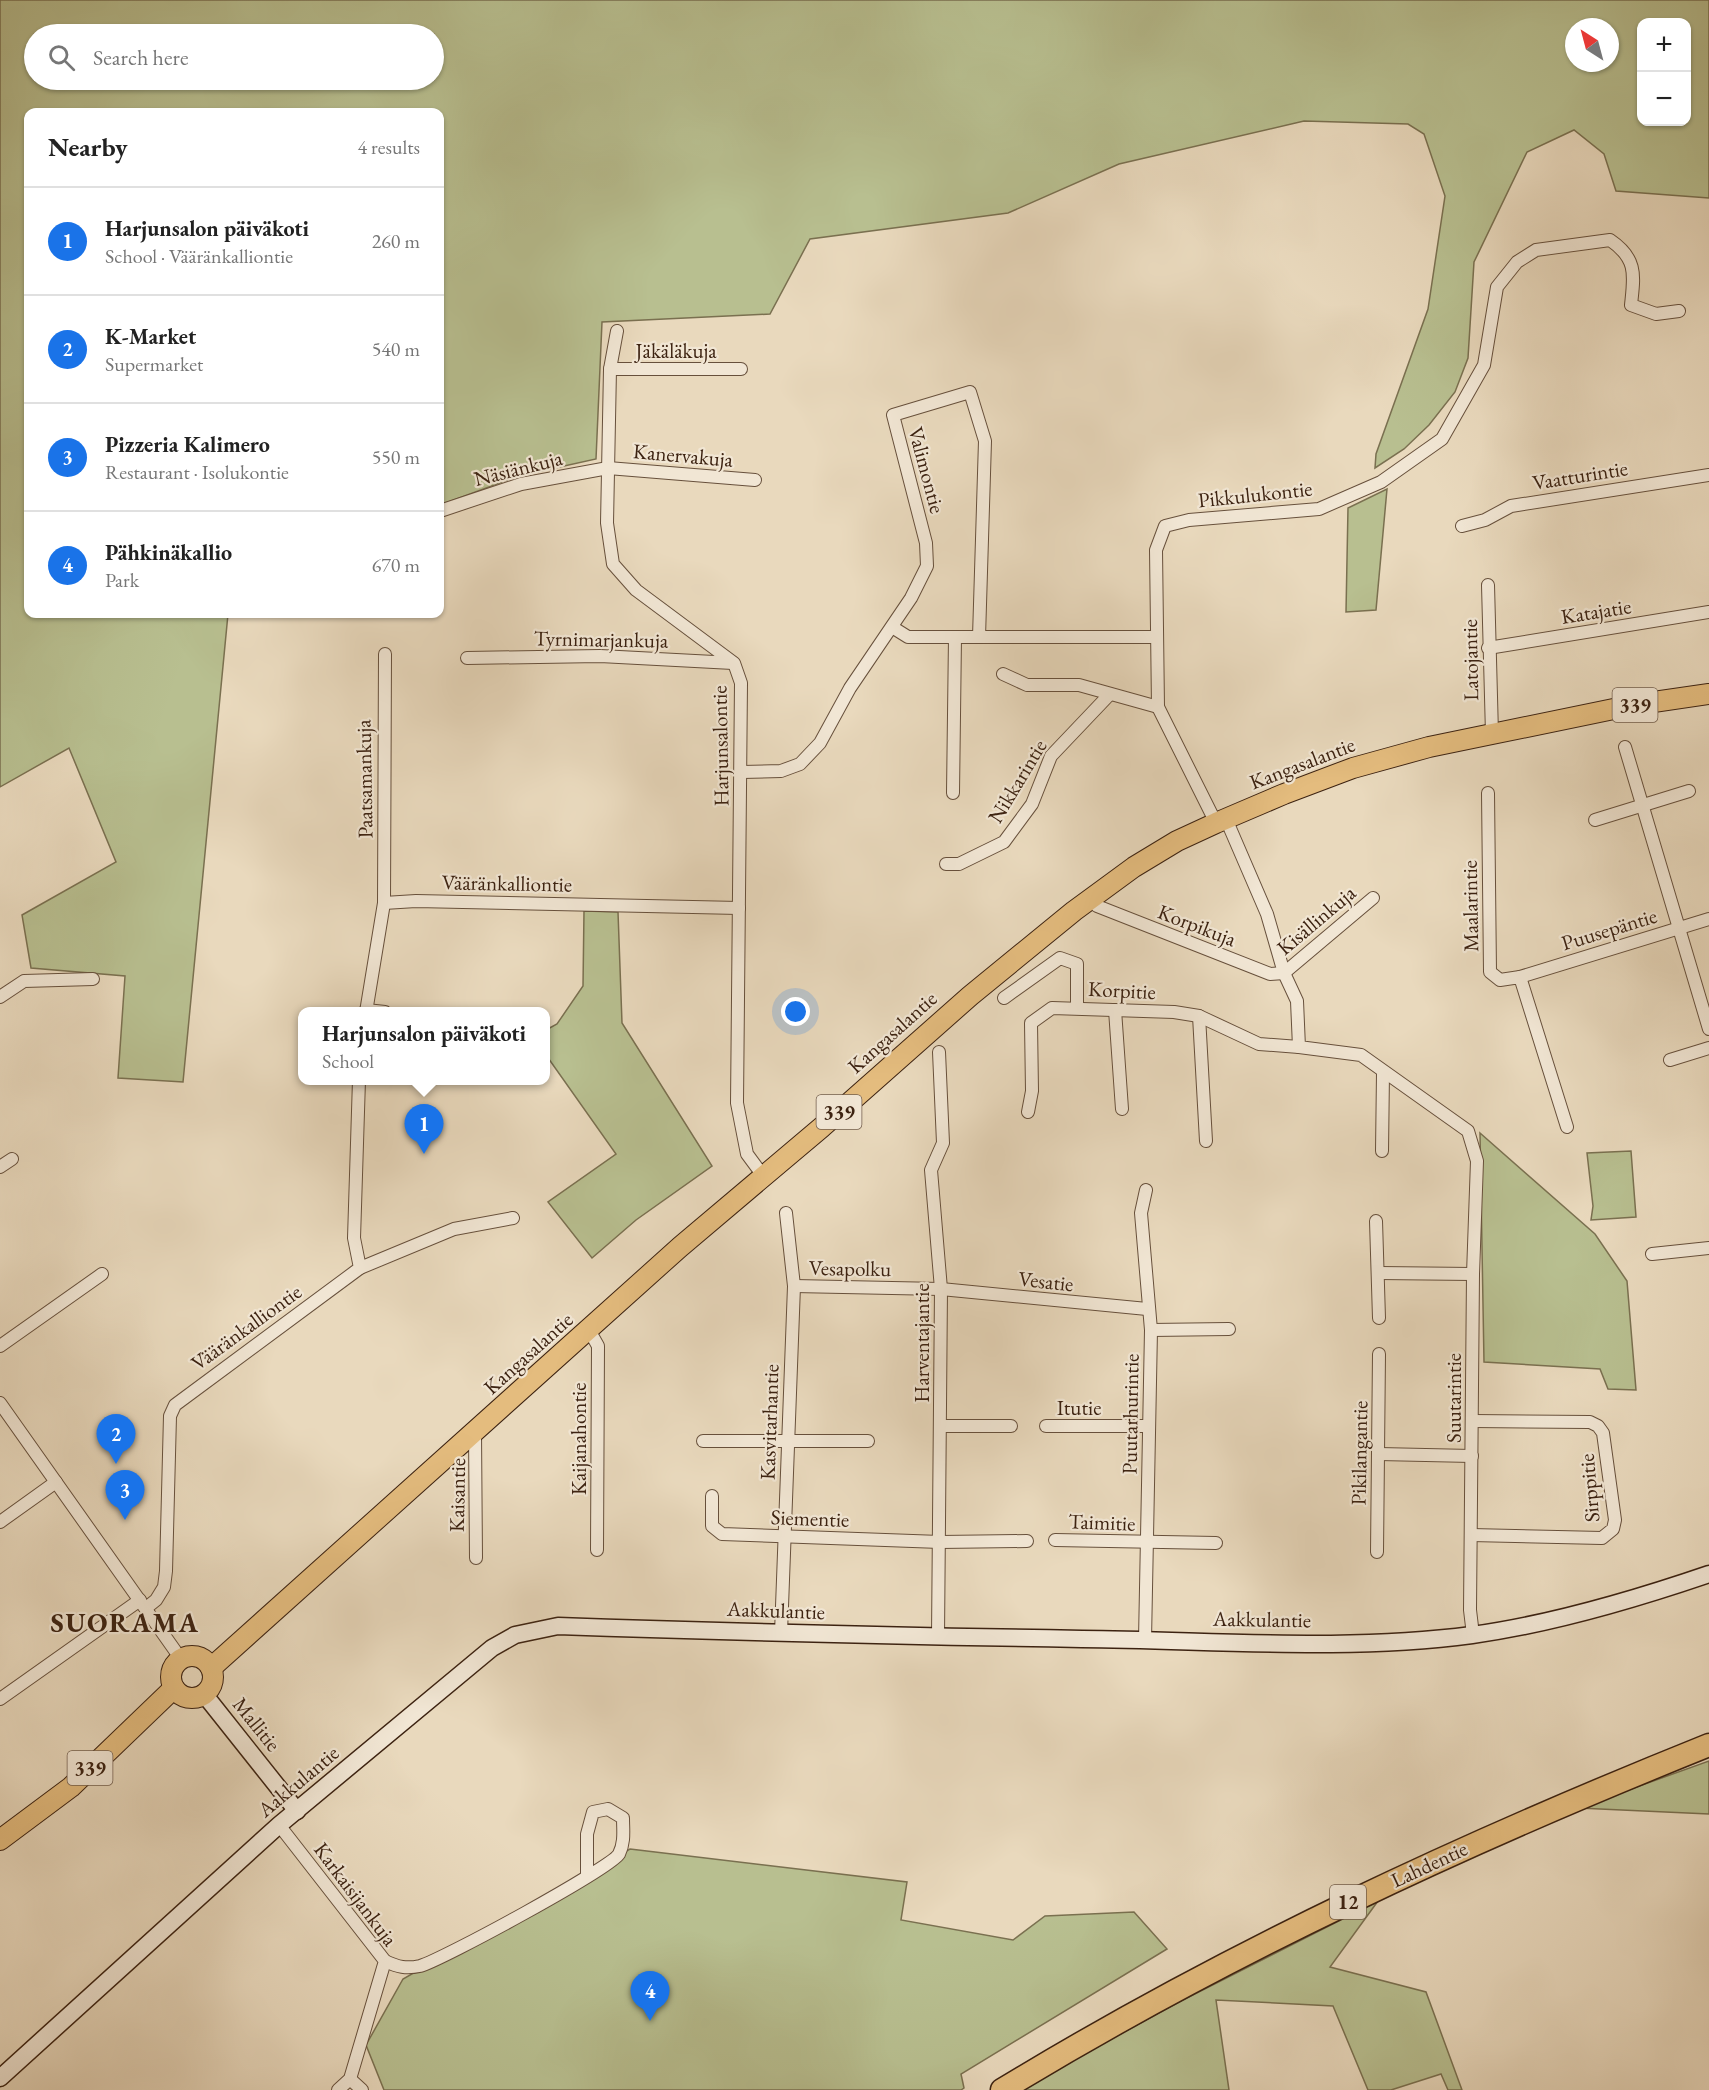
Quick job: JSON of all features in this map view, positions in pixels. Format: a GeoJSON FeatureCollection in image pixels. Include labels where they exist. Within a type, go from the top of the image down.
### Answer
{"type":"FeatureCollection","features":[{"type":"Feature","properties":{"kind":"highway","name":"Lahdentie"},"geometry":{"type":"LineString","coordinates":[[1002,2090],[1127,2017],[1303,1924],[1487,1838],[1709,1745]]}},
{"type":"Feature","properties":{"kind":"main road","name":"Kangasalantie"},"geometry":{"type":"LineString","coordinates":[[211,1668],[680,1247],[764,1177],[970,996],[1074,911],[1143,862],[1177,841],[1221,821],[1348,770],[1419,749],[1633,705],[1709,694]]}},
{"type":"Feature","properties":{"kind":"main road"},"geometry":{"type":"LineString","coordinates":[[195,1656],[201,1658],[211,1668],[212,1683],[204,1694],[190,1698],[174,1688],[171,1675],[181,1659],[195,1656]]}},
{"type":"Feature","properties":{"kind":"main road","name":"339"},"geometry":{"type":"LineString","coordinates":[[0,1840],[71,1786],[174,1688]]}},
{"type":"Feature","properties":{"kind":"street","name":"Pikkulukontie"},"geometry":{"type":"LineString","coordinates":[[1221,821],[1158,707],[1156,550],[1165,526],[1189,520],[1319,509],[1381,482],[1442,439],[1484,365],[1497,286],[1518,262],[1536,250],[1610,240],[1619,246],[1635,270],[1631,305],[1656,314],[1679,311]]}},
{"type":"Feature","properties":{"kind":"street","name":"Harjunsalontie"},"geometry":{"type":"LineString","coordinates":[[617,332],[610,369],[607,523],[613,564],[636,590],[734,663],[741,683],[739,1123],[747,1154],[764,1177]]}},
{"type":"Feature","properties":{"kind":"street","name":"Jäkäläkuja"},"geometry":{"type":"LineString","coordinates":[[610,369],[741,369]]}},
{"type":"Feature","properties":{"kind":"street","name":"Valimontie"},"geometry":{"type":"LineString","coordinates":[[742,772],[781,771],[800,764],[820,743],[850,688],[911,598],[927,566],[926,543],[893,415],[970,392],[985,441],[979,637]]}},
{"type":"Feature","properties":{"kind":"street","name":"Kanervakuja"},"geometry":{"type":"LineString","coordinates":[[608,468],[755,480]]}},
{"type":"Feature","properties":{"kind":"street","name":"Näsiänkuja"},"geometry":{"type":"LineString","coordinates":[[444,510],[521,484],[608,468]]}},
{"type":"Feature","properties":{"kind":"street","name":"Vaatturintie"},"geometry":{"type":"LineString","coordinates":[[1462,526],[1485,520],[1511,506],[1709,475]]}},
{"type":"Feature","properties":{"kind":"street","name":"Latojantie"},"geometry":{"type":"LineString","coordinates":[[1488,585],[1492,734]]}},
{"type":"Feature","properties":{"kind":"street","name":"Katajatie"},"geometry":{"type":"LineString","coordinates":[[1488,648],[1709,612]]}},
{"type":"Feature","properties":{"kind":"street"},"geometry":{"type":"LineString","coordinates":[[892,627],[908,637],[1157,637]]}},
{"type":"Feature","properties":{"kind":"street"},"geometry":{"type":"LineString","coordinates":[[953,793],[955,637]]}},
{"type":"Feature","properties":{"kind":"street","name":"Paatsamankuja"},"geometry":{"type":"LineString","coordinates":[[384,654],[384,903]]}},
{"type":"Feature","properties":{"kind":"street","name":"Tyrnimarjankuja"},"geometry":{"type":"LineString","coordinates":[[467,658],[600,656],[734,663]]}},
{"type":"Feature","properties":{"kind":"street"},"geometry":{"type":"LineString","coordinates":[[1003,674],[1027,685],[1079,685],[1108,695],[1158,707]]}},
{"type":"Feature","properties":{"kind":"street","name":"Nikkarintie"},"geometry":{"type":"LineString","coordinates":[[946,864],[959,864],[1004,842],[1032,804],[1051,756],[1108,695]]}},
{"type":"Feature","properties":{"kind":"street"},"geometry":{"type":"LineString","coordinates":[[1625,747],[1645,805],[1709,1029]]}},
{"type":"Feature","properties":{"kind":"street"},"geometry":{"type":"LineString","coordinates":[[1595,820],[1689,791]]}},
{"type":"Feature","properties":{"kind":"street","name":"Maalarintie"},"geometry":{"type":"LineString","coordinates":[[1488,793],[1490,972],[1500,980],[1520,977]]}},
{"type":"Feature","properties":{"kind":"street"},"geometry":{"type":"LineString","coordinates":[[1221,821],[1267,915],[1284,973],[1297,1001],[1299,1047]]}},
{"type":"Feature","properties":{"kind":"street","name":"Kisällinkuja"},"geometry":{"type":"LineString","coordinates":[[1284,973],[1373,898]]}},
{"type":"Feature","properties":{"kind":"street","name":"Vääränkalliontie"},"geometry":{"type":"LineString","coordinates":[[384,903],[428,901],[739,908]]}},
{"type":"Feature","properties":{"kind":"street"},"geometry":{"type":"LineString","coordinates":[[367,1007],[384,903]]}},
{"type":"Feature","properties":{"kind":"street","name":"Korpikuja"},"geometry":{"type":"LineString","coordinates":[[1097,906],[1264,972],[1284,973]]}},
{"type":"Feature","properties":{"kind":"street","name":"Puusepäntie"},"geometry":{"type":"LineString","coordinates":[[1520,977],[1709,919]]}},
{"type":"Feature","properties":{"kind":"street"},"geometry":{"type":"LineString","coordinates":[[1004,998],[1060,958],[1077,964],[1077,1007]]}},
{"type":"Feature","properties":{"kind":"street"},"geometry":{"type":"LineString","coordinates":[[1520,977],[1567,1127]]}},
{"type":"Feature","properties":{"kind":"street"},"geometry":{"type":"LineString","coordinates":[[0,997],[24,981],[93,979]]}},
{"type":"Feature","properties":{"kind":"street","name":"Korpitie"},"geometry":{"type":"LineString","coordinates":[[1028,1112],[1032,1091],[1031,1023],[1052,1008],[1077,1007],[1174,1012],[1199,1016],[1259,1044],[1361,1055],[1383,1073],[1468,1131],[1477,1161]]}},
{"type":"Feature","properties":{"kind":"street"},"geometry":{"type":"LineString","coordinates":[[1116,1010],[1122,1109]]}},
{"type":"Feature","properties":{"kind":"street"},"geometry":{"type":"LineString","coordinates":[[1199,1016],[1206,1141]]}},
{"type":"Feature","properties":{"kind":"street"},"geometry":{"type":"LineString","coordinates":[[1670,1060],[1709,1048]]}},
{"type":"Feature","properties":{"kind":"street","name":"Harventajantie"},"geometry":{"type":"LineString","coordinates":[[938,1636],[941,1289],[931,1170],[943,1143],[939,1052]]}},
{"type":"Feature","properties":{"kind":"street"},"geometry":{"type":"LineString","coordinates":[[1382,1151],[1383,1073]]}},
{"type":"Feature","properties":{"kind":"street"},"geometry":{"type":"LineString","coordinates":[[359,1085],[354,1238],[360,1268],[454,1229],[513,1218]]}},
{"type":"Feature","properties":{"kind":"street"},"geometry":{"type":"LineString","coordinates":[[0,1167],[12,1159]]}},
{"type":"Feature","properties":{"kind":"street","name":"Suutarintie"},"geometry":{"type":"LineString","coordinates":[[1473,1635],[1470,1610],[1473,1275],[1477,1161]]}},
{"type":"Feature","properties":{"kind":"street","name":"Puutarhurintie"},"geometry":{"type":"LineString","coordinates":[[1145,1640],[1151,1330],[1141,1213],[1146,1190]]}},
{"type":"Feature","properties":{"kind":"street","name":"Kasvitarhantie"},"geometry":{"type":"LineString","coordinates":[[782,1633],[786,1442],[794,1286],[786,1213]]}},
{"type":"Feature","properties":{"kind":"street"},"geometry":{"type":"LineString","coordinates":[[1376,1221],[1379,1318]]}},
{"type":"Feature","properties":{"kind":"street"},"geometry":{"type":"LineString","coordinates":[[1652,1254],[1708,1248],[1709,1262]]}},
{"type":"Feature","properties":{"kind":"street","name":"Vääränkalliontie"},"geometry":{"type":"LineString","coordinates":[[143,1604],[156,1600],[164,1587],[168,1535],[170,1416],[175,1405],[360,1268]]}},
{"type":"Feature","properties":{"kind":"street"},"geometry":{"type":"LineString","coordinates":[[1379,1273],[1473,1275]]}},
{"type":"Feature","properties":{"kind":"street"},"geometry":{"type":"LineString","coordinates":[[0,1346],[102,1274]]}},
{"type":"Feature","properties":{"kind":"street","name":"Vesapolku"},"geometry":{"type":"LineString","coordinates":[[794,1286],[941,1289]]}},
{"type":"Feature","properties":{"kind":"street","name":"Vesatie"},"geometry":{"type":"LineString","coordinates":[[941,1289],[1148,1309]]}},
{"type":"Feature","properties":{"kind":"street"},"geometry":{"type":"LineString","coordinates":[[1151,1330],[1229,1329]]}},
{"type":"Feature","properties":{"kind":"street","name":"Kaijanahontie"},"geometry":{"type":"LineString","coordinates":[[589,1330],[598,1346],[597,1550]]}},
{"type":"Feature","properties":{"kind":"street","name":"Pikilangantie"},"geometry":{"type":"LineString","coordinates":[[1377,1552],[1378,1354]]}},
{"type":"Feature","properties":{"kind":"street"},"geometry":{"type":"LineString","coordinates":[[0,1403],[181,1659]]}},
{"type":"Feature","properties":{"kind":"street","name":"Sirppitie"},"geometry":{"type":"LineString","coordinates":[[1472,1535],[1602,1538],[1613,1529],[1615,1520],[1603,1433],[1598,1426],[1590,1422],[1473,1421]]}},
{"type":"Feature","properties":{"kind":"street"},"geometry":{"type":"LineString","coordinates":[[941,1426],[1011,1426]]}},
{"type":"Feature","properties":{"kind":"street","name":"Itutie"},"geometry":{"type":"LineString","coordinates":[[1046,1426],[1148,1426]]}},
{"type":"Feature","properties":{"kind":"street","name":"Kaisantie"},"geometry":{"type":"LineString","coordinates":[[475,1433],[476,1558]]}},
{"type":"Feature","properties":{"kind":"street"},"geometry":{"type":"LineString","coordinates":[[703,1441],[867,1441]]}},
{"type":"Feature","properties":{"kind":"street"},"geometry":{"type":"LineString","coordinates":[[1379,1454],[1472,1456]]}},
{"type":"Feature","properties":{"kind":"street"},"geometry":{"type":"LineString","coordinates":[[0,1522],[56,1482]]}},
{"type":"Feature","properties":{"kind":"street","name":"Siementie"},"geometry":{"type":"LineString","coordinates":[[712,1496],[712,1526],[722,1534],[940,1542]]}},
{"type":"Feature","properties":{"kind":"street","name":"Taimitie"},"geometry":{"type":"LineString","coordinates":[[1055,1540],[1147,1544],[1216,1543]]}},
{"type":"Feature","properties":{"kind":"street"},"geometry":{"type":"LineString","coordinates":[[940,1542],[1027,1541]]}},
{"type":"Feature","properties":{"kind":"street","name":"Aakkulantie"},"geometry":{"type":"LineString","coordinates":[[0,2078],[279,1825],[492,1648],[515,1635],[558,1626],[782,1633],[1390,1643],[1473,1635],[1594,1609],[1709,1574]]}},
{"type":"Feature","properties":{"kind":"street"},"geometry":{"type":"LineString","coordinates":[[0,1699],[143,1604]]}},
{"type":"Feature","properties":{"kind":"street","name":"Mallitie"},"geometry":{"type":"LineString","coordinates":[[204,1694],[297,1811]]}},
{"type":"Feature","properties":{"kind":"street"},"geometry":{"type":"LineString","coordinates":[[385,1961],[401,1968],[420,1965],[449,1954],[567,1889],[618,1856],[624,1839],[623,1818],[608,1809],[593,1812],[587,1834],[587,1874]]}},
{"type":"Feature","properties":{"kind":"street","name":"Karkaisijankuja"},"geometry":{"type":"LineString","coordinates":[[279,1825],[385,1961],[351,2079]]}},
{"type":"Feature","properties":{"kind":"street"},"geometry":{"type":"LineString","coordinates":[[338,2090],[351,2079],[362,2090]]}},
{"type":"Feature","properties":{"kind":"green space"},"geometry":{"type":"Polygon","coordinates":[[[0,0],[1709,0],[1709,198],[1616,191],[1604,154],[1574,130],[1527,152],[1474,262],[1468,358],[1455,392],[1429,425],[1404,449],[1375,468],[1376,454],[1428,309],[1445,196],[1424,134],[1408,124],[1304,121],[1119,164],[1008,213],[810,239],[770,314],[602,322],[596,459],[519,476],[444,504],[444,108],[24,108],[24,618],[228,618],[183,1082],[118,1078],[125,976],[31,968],[22,915],[116,862],[69,748],[0,787],[0,0]]]}},
{"type":"Feature","properties":{"kind":"green space"},"geometry":{"type":"Polygon","coordinates":[[[1387,489],[1376,610],[1346,612],[1348,508],[1387,489]]]}},
{"type":"Feature","properties":{"kind":"green space"},"geometry":{"type":"Polygon","coordinates":[[[584,911],[618,912],[622,1023],[712,1166],[636,1220],[592,1258],[548,1202],[616,1154],[550,1061],[550,1028],[557,1024],[583,986],[584,911]]]}},
{"type":"Feature","properties":{"kind":"green space"},"geometry":{"type":"Polygon","coordinates":[[[1480,1133],[1595,1234],[1627,1281],[1636,1390],[1608,1389],[1600,1369],[1484,1362],[1480,1133]]]}},
{"type":"Feature","properties":{"kind":"green space"},"geometry":{"type":"Polygon","coordinates":[[[1631,1151],[1636,1217],[1591,1220],[1593,1206],[1587,1153],[1631,1151]]]}},
{"type":"Feature","properties":{"kind":"green space"},"geometry":{"type":"Polygon","coordinates":[[[1709,1761],[1709,1814],[1578,1808],[1709,1761]]]}},
{"type":"Feature","properties":{"kind":"green space"},"geometry":{"type":"Polygon","coordinates":[[[630,1849],[907,1882],[901,1920],[1013,1940],[1045,1916],[1134,1912],[1167,1949],[961,2074],[964,2088],[961,2090],[384,2090],[366,2045],[403,1979],[630,1849]]]}},
{"type":"Feature","properties":{"kind":"green space"},"geometry":{"type":"Polygon","coordinates":[[[1378,1901],[1330,1967],[1426,1992],[1462,2090],[1448,2090],[1441,2074],[1391,2090],[1368,2090],[1333,2006],[1216,2000],[1229,2090],[1018,2090],[1177,2003],[1378,1901]]]}},
{"type":"Feature","properties":{"kind":"place","name":"Harjunsalon päiväkoti"},"geometry":{"type":"Point","coordinates":[424,1154]}},
{"type":"Feature","properties":{"kind":"place","name":"K-Market"},"geometry":{"type":"Point","coordinates":[116,1464]}},
{"type":"Feature","properties":{"kind":"place","name":"Pizzeria Kalimero"},"geometry":{"type":"Point","coordinates":[125,1520]}},
{"type":"Feature","properties":{"kind":"place","name":"Pähkinäkallio"},"geometry":{"type":"Point","coordinates":[650,2021]}},
{"type":"Feature","properties":{"kind":"district","name":"SUORAMA"},"geometry":{"type":"Point","coordinates":[125,1622]}}]}
